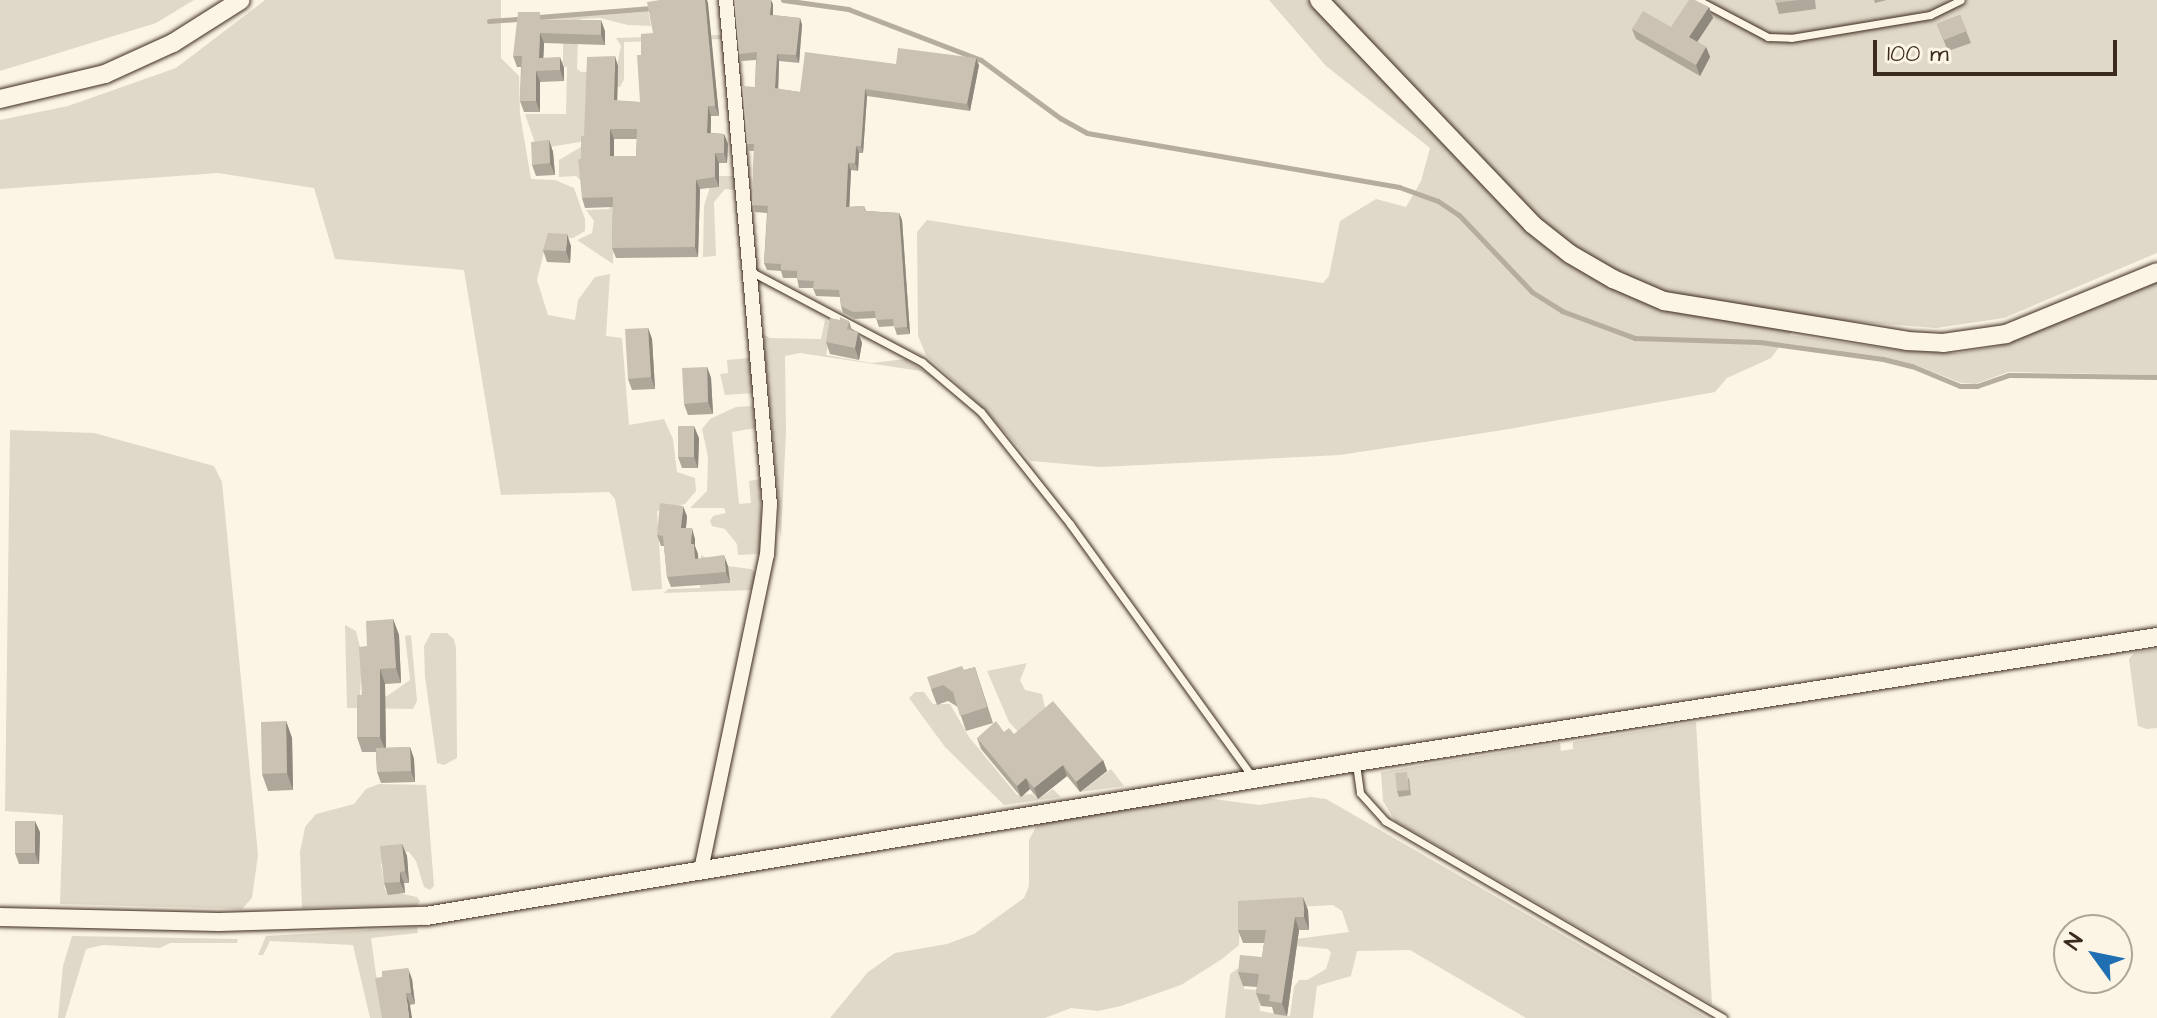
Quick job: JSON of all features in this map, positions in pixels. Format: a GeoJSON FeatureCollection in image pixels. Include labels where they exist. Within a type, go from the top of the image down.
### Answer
{"type":"FeatureCollection","features":[{"type":"Feature","properties":{"kind":"street"},"geometry":{"type":"LineString","coordinates":[[0,99],[105,74],[173,43],[241,0]]}},
{"type":"Feature","properties":{"kind":"street"},"geometry":{"type":"LineString","coordinates":[[701,870],[767,555],[770,505],[726,0]]}},
{"type":"Feature","properties":{"kind":"street"},"geometry":{"type":"LineString","coordinates":[[1319,0],[1532,224],[1570,254],[1602,273],[1664,301],[1907,341],[1943,343],[2006,334],[2157,272]]}},
{"type":"Feature","properties":{"kind":"street"},"geometry":{"type":"LineString","coordinates":[[0,917],[219,922],[387,919],[1356,762],[2157,637]]}},
{"type":"Feature","properties":{"kind":"lane"},"geometry":{"type":"LineString","coordinates":[[1698,0],[1768,37],[1791,38],[1930,15],[1961,0]]}},
{"type":"Feature","properties":{"kind":"lane"},"geometry":{"type":"LineString","coordinates":[[750,271],[922,362],[981,412],[1070,524],[1253,779]]}},
{"type":"Feature","properties":{"kind":"lane"},"geometry":{"type":"LineString","coordinates":[[1356,762],[1360,793],[1385,821],[1723,1018]]}},
{"type":"Feature","properties":{"kind":"shaded area"},"geometry":{"type":"Polygon","coordinates":[[[0,0],[194,0],[156,23],[0,71],[0,0]]]}},
{"type":"Feature","properties":{"kind":"shaded area"},"geometry":{"type":"Polygon","coordinates":[[[265,0],[501,0],[501,58],[519,76],[520,114],[531,179],[555,180],[574,188],[585,219],[585,231],[573,238],[547,240],[537,280],[548,315],[575,320],[578,300],[595,277],[610,274],[606,336],[622,338],[629,425],[664,419],[673,439],[677,472],[695,478],[696,491],[685,504],[657,511],[662,589],[632,591],[615,499],[609,492],[501,495],[464,270],[335,259],[314,188],[218,173],[0,189],[0,120],[68,106],[176,68],[265,0]]]}},
{"type":"Feature","properties":{"kind":"shaded area"},"geometry":{"type":"Polygon","coordinates":[[[1269,0],[2157,0],[2157,253],[2004,318],[1936,328],[1807,318],[1789,335],[1905,351],[1958,353],[1999,346],[2157,281],[2157,375],[2008,372],[1976,384],[1961,383],[1913,364],[1782,343],[1771,358],[1727,378],[1715,392],[1503,430],[1340,455],[1100,467],[1031,461],[985,410],[926,355],[918,336],[917,232],[927,220],[1323,283],[1329,276],[1340,221],[1376,199],[1406,207],[1421,181],[1430,148],[1326,66],[1269,0]]]}},
{"type":"Feature","properties":{"kind":"shaded area"},"geometry":{"type":"Polygon","coordinates":[[[648,10],[651,26],[628,25],[600,18],[582,19],[567,25],[578,37],[577,69],[581,72],[616,70],[621,46],[616,38],[721,35],[722,39],[624,42],[624,79],[620,87],[591,86],[585,136],[580,142],[537,149],[525,114],[566,114],[567,67],[546,67],[546,62],[563,61],[563,41],[522,21],[648,10]]]}},
{"type":"Feature","properties":{"kind":"shaded area"},"geometry":{"type":"Polygon","coordinates":[[[581,147],[581,181],[576,176],[559,177],[559,160],[581,147]]]}},
{"type":"Feature","properties":{"kind":"shaded area"},"geometry":{"type":"Polygon","coordinates":[[[719,176],[734,176],[735,190],[725,189],[714,202],[716,256],[703,257],[704,206],[710,187],[719,176]]]}},
{"type":"Feature","properties":{"kind":"shaded area"},"geometry":{"type":"Polygon","coordinates":[[[611,204],[614,205],[613,264],[577,240],[592,233],[594,221],[586,210],[609,209],[611,204]]]}},
{"type":"Feature","properties":{"kind":"shaded area"},"geometry":{"type":"Polygon","coordinates":[[[825,320],[832,325],[826,355],[871,363],[906,359],[943,384],[921,371],[800,353],[785,356],[786,432],[781,538],[779,526],[778,535],[779,504],[763,334],[770,338],[821,339],[825,320]]]}},
{"type":"Feature","properties":{"kind":"shaded area"},"geometry":{"type":"Polygon","coordinates":[[[749,358],[754,393],[725,395],[720,374],[728,373],[727,360],[749,358]]]}},
{"type":"Feature","properties":{"kind":"shaded area"},"geometry":{"type":"Polygon","coordinates":[[[753,406],[755,428],[732,432],[739,504],[751,503],[749,481],[760,479],[762,549],[759,554],[738,555],[737,544],[725,529],[712,526],[710,521],[713,516],[726,513],[724,508],[690,508],[707,491],[708,457],[702,429],[710,419],[736,407],[753,406]]]}},
{"type":"Feature","properties":{"kind":"shaded area"},"geometry":{"type":"Polygon","coordinates":[[[10,430],[94,433],[214,466],[222,482],[258,855],[252,898],[242,909],[60,904],[63,815],[5,811],[10,430]]]}},
{"type":"Feature","properties":{"kind":"shaded area"},"geometry":{"type":"Polygon","coordinates":[[[701,555],[715,563],[718,584],[730,583],[728,566],[751,569],[756,573],[754,590],[664,593],[668,589],[700,588],[701,555]]]}},
{"type":"Feature","properties":{"kind":"shaded area"},"geometry":{"type":"Polygon","coordinates":[[[345,625],[356,631],[362,655],[360,695],[387,696],[410,680],[405,636],[411,635],[417,701],[413,709],[347,708],[345,625]]]}},
{"type":"Feature","properties":{"kind":"shaded area"},"geometry":{"type":"Polygon","coordinates":[[[431,633],[447,633],[454,639],[456,648],[457,758],[444,765],[437,763],[425,677],[424,646],[431,633]]]}},
{"type":"Feature","properties":{"kind":"shaded area"},"geometry":{"type":"Polygon","coordinates":[[[2157,649],[2157,728],[2147,729],[2138,726],[2129,659],[2134,653],[2157,649]]]}},
{"type":"Feature","properties":{"kind":"shaded area"},"geometry":{"type":"Polygon","coordinates":[[[1027,663],[1020,680],[1025,690],[1042,694],[1046,713],[1020,734],[1009,722],[987,671],[1027,663]]]}},
{"type":"Feature","properties":{"kind":"shaded area"},"geometry":{"type":"Polygon","coordinates":[[[915,692],[924,692],[933,704],[950,704],[969,737],[1017,795],[1032,794],[1038,799],[1053,789],[1061,797],[1004,805],[945,747],[909,698],[915,692]]]}},
{"type":"Feature","properties":{"kind":"shaded area"},"geometry":{"type":"Polygon","coordinates":[[[1696,722],[1712,1004],[1395,821],[1383,801],[1381,772],[1560,743],[1561,751],[1573,749],[1573,742],[1696,722]]]}},
{"type":"Feature","properties":{"kind":"shaded area"},"geometry":{"type":"Polygon","coordinates":[[[1111,769],[1124,786],[1080,792],[1111,769]]]}},
{"type":"Feature","properties":{"kind":"shaded area"},"geometry":{"type":"Polygon","coordinates":[[[379,784],[426,785],[434,886],[430,890],[424,887],[416,861],[409,852],[399,851],[386,855],[381,864],[385,890],[417,897],[420,901],[416,906],[302,908],[300,852],[305,827],[316,814],[354,804],[366,789],[379,784]]]}},
{"type":"Feature","properties":{"kind":"shaded area"},"geometry":{"type":"Polygon","coordinates":[[[1198,797],[1259,805],[1311,797],[1326,799],[1707,1018],[1526,1018],[1410,950],[1357,951],[1351,976],[1317,986],[1313,1018],[1225,1018],[1230,974],[1237,969],[1243,969],[1244,989],[1259,990],[1260,1011],[1290,1016],[1294,987],[1299,980],[1307,980],[1326,969],[1331,953],[1328,949],[1296,946],[1296,939],[1349,932],[1342,911],[1333,905],[1263,909],[1240,920],[1239,945],[1222,959],[1181,985],[1121,1006],[1098,1011],[1071,1008],[1045,1018],[830,1018],[868,972],[895,953],[947,944],[974,934],[1024,898],[1029,886],[1029,840],[1036,827],[1049,820],[1198,797]]]}},
{"type":"Feature","properties":{"kind":"shaded area"},"geometry":{"type":"Polygon","coordinates":[[[417,927],[418,933],[371,938],[382,1018],[370,1018],[353,945],[270,941],[263,955],[258,955],[266,936],[417,927]]]}},
{"type":"Feature","properties":{"kind":"shaded area"},"geometry":{"type":"Polygon","coordinates":[[[72,936],[238,939],[237,943],[170,943],[160,948],[103,945],[86,949],[65,1018],[58,1018],[63,966],[72,936]]]}},
{"type":"Feature","properties":{"kind":"building"},"geometry":{"type":"Polygon","coordinates":[[[705,0],[715,106],[708,106],[707,133],[724,134],[724,153],[715,153],[715,177],[696,180],[695,247],[612,248],[613,197],[582,198],[578,159],[581,159],[581,136],[584,136],[587,57],[615,56],[614,100],[640,102],[637,55],[641,55],[641,34],[653,33],[647,2],[705,0]],[[610,129],[610,156],[636,156],[637,129],[610,129]]]}},
{"type":"Feature","properties":{"kind":"building"},"geometry":{"type":"Polygon","coordinates":[[[734,0],[771,0],[770,15],[800,18],[796,55],[777,54],[775,88],[800,92],[805,52],[896,64],[898,48],[976,58],[967,104],[865,89],[861,146],[856,146],[855,163],[848,163],[846,207],[864,206],[865,211],[899,213],[907,327],[894,328],[893,319],[876,320],[875,311],[853,312],[841,306],[839,290],[813,289],[814,281],[797,280],[797,271],[781,270],[781,264],[764,263],[768,206],[752,205],[754,144],[747,144],[742,86],[755,87],[757,52],[739,54],[734,0]]]}},
{"type":"Feature","properties":{"kind":"building"},"geometry":{"type":"Polygon","coordinates":[[[1689,0],[1709,7],[1689,37],[1706,47],[1696,65],[1632,29],[1643,11],[1671,27],[1689,0]]]}},
{"type":"Feature","properties":{"kind":"building"},"geometry":{"type":"Polygon","coordinates":[[[518,12],[540,12],[540,20],[601,20],[601,35],[540,33],[539,58],[560,57],[560,70],[536,71],[536,101],[520,101],[522,56],[513,56],[518,12]]]}},
{"type":"Feature","properties":{"kind":"building"},"geometry":{"type":"Polygon","coordinates":[[[1960,15],[1967,31],[1944,40],[1937,24],[1960,15]]]}},
{"type":"Feature","properties":{"kind":"building"},"geometry":{"type":"Polygon","coordinates":[[[549,140],[550,163],[532,165],[531,142],[549,140]]]}},
{"type":"Feature","properties":{"kind":"building"},"geometry":{"type":"Polygon","coordinates":[[[548,233],[567,234],[566,251],[543,250],[548,233]]]}},
{"type":"Feature","properties":{"kind":"building"},"geometry":{"type":"Polygon","coordinates":[[[840,317],[849,321],[847,329],[858,332],[855,348],[826,342],[830,318],[840,320],[840,317]]]}},
{"type":"Feature","properties":{"kind":"building"},"geometry":{"type":"Polygon","coordinates":[[[648,328],[651,377],[628,379],[625,329],[648,328]]]}},
{"type":"Feature","properties":{"kind":"building"},"geometry":{"type":"Polygon","coordinates":[[[707,367],[708,402],[684,404],[682,368],[707,367]]]}},
{"type":"Feature","properties":{"kind":"building"},"geometry":{"type":"Polygon","coordinates":[[[678,426],[694,426],[694,457],[678,457],[678,426]]]}},
{"type":"Feature","properties":{"kind":"building"},"geometry":{"type":"Polygon","coordinates":[[[660,503],[683,506],[681,528],[692,528],[691,544],[694,544],[695,559],[724,555],[726,572],[667,577],[663,536],[657,535],[660,503]]]}},
{"type":"Feature","properties":{"kind":"building"},"geometry":{"type":"Polygon","coordinates":[[[393,619],[396,668],[380,669],[380,737],[357,737],[357,695],[362,695],[359,647],[367,646],[366,621],[393,619]]]}},
{"type":"Feature","properties":{"kind":"building"},"geometry":{"type":"Polygon","coordinates":[[[962,666],[964,670],[975,667],[987,707],[960,716],[953,692],[943,685],[931,689],[927,677],[962,666]]]}},
{"type":"Feature","properties":{"kind":"building"},"geometry":{"type":"Polygon","coordinates":[[[1053,701],[1103,760],[1076,782],[1063,765],[1034,788],[1026,778],[1017,786],[977,738],[996,721],[1004,732],[1009,728],[1014,734],[1053,701]]]}},
{"type":"Feature","properties":{"kind":"building"},"geometry":{"type":"Polygon","coordinates":[[[286,721],[287,773],[262,774],[261,722],[286,721]]]}},
{"type":"Feature","properties":{"kind":"building"},"geometry":{"type":"Polygon","coordinates":[[[410,747],[411,771],[377,772],[376,748],[410,747]]]}},
{"type":"Feature","properties":{"kind":"building"},"geometry":{"type":"Polygon","coordinates":[[[1407,772],[1409,790],[1397,791],[1395,773],[1407,772]]]}},
{"type":"Feature","properties":{"kind":"building"},"geometry":{"type":"Polygon","coordinates":[[[15,821],[35,821],[35,853],[15,853],[15,821]]]}},
{"type":"Feature","properties":{"kind":"building"},"geometry":{"type":"Polygon","coordinates":[[[402,844],[405,871],[400,872],[400,882],[384,883],[380,846],[402,844]]]}},
{"type":"Feature","properties":{"kind":"building"},"geometry":{"type":"Polygon","coordinates":[[[1303,897],[1304,917],[1295,917],[1282,1003],[1269,1001],[1270,995],[1256,993],[1259,974],[1238,972],[1240,955],[1262,957],[1266,930],[1238,930],[1238,901],[1303,897]]]}},
{"type":"Feature","properties":{"kind":"building"},"geometry":{"type":"Polygon","coordinates":[[[408,968],[411,993],[406,993],[409,1018],[382,1018],[375,978],[382,977],[382,971],[408,968]]]}},
{"type":"Feature","properties":{"kind":"waterway"},"geometry":{"type":"LineString","coordinates":[[783,0],[848,9],[981,60],[1060,118],[1087,133],[1399,187],[1438,201],[1459,215],[1532,292],[1562,311],[1635,338],[1760,342],[1883,359],[1912,366],[1960,386],[1977,386],[2009,375],[2157,377]]}},
{"type":"Feature","properties":{"kind":"waterway"},"geometry":{"type":"LineString","coordinates":[[538,17],[652,8]]}},
{"type":"Feature","properties":{"kind":"waterway"},"geometry":{"type":"LineString","coordinates":[[489,21],[520,19]]}}]}
